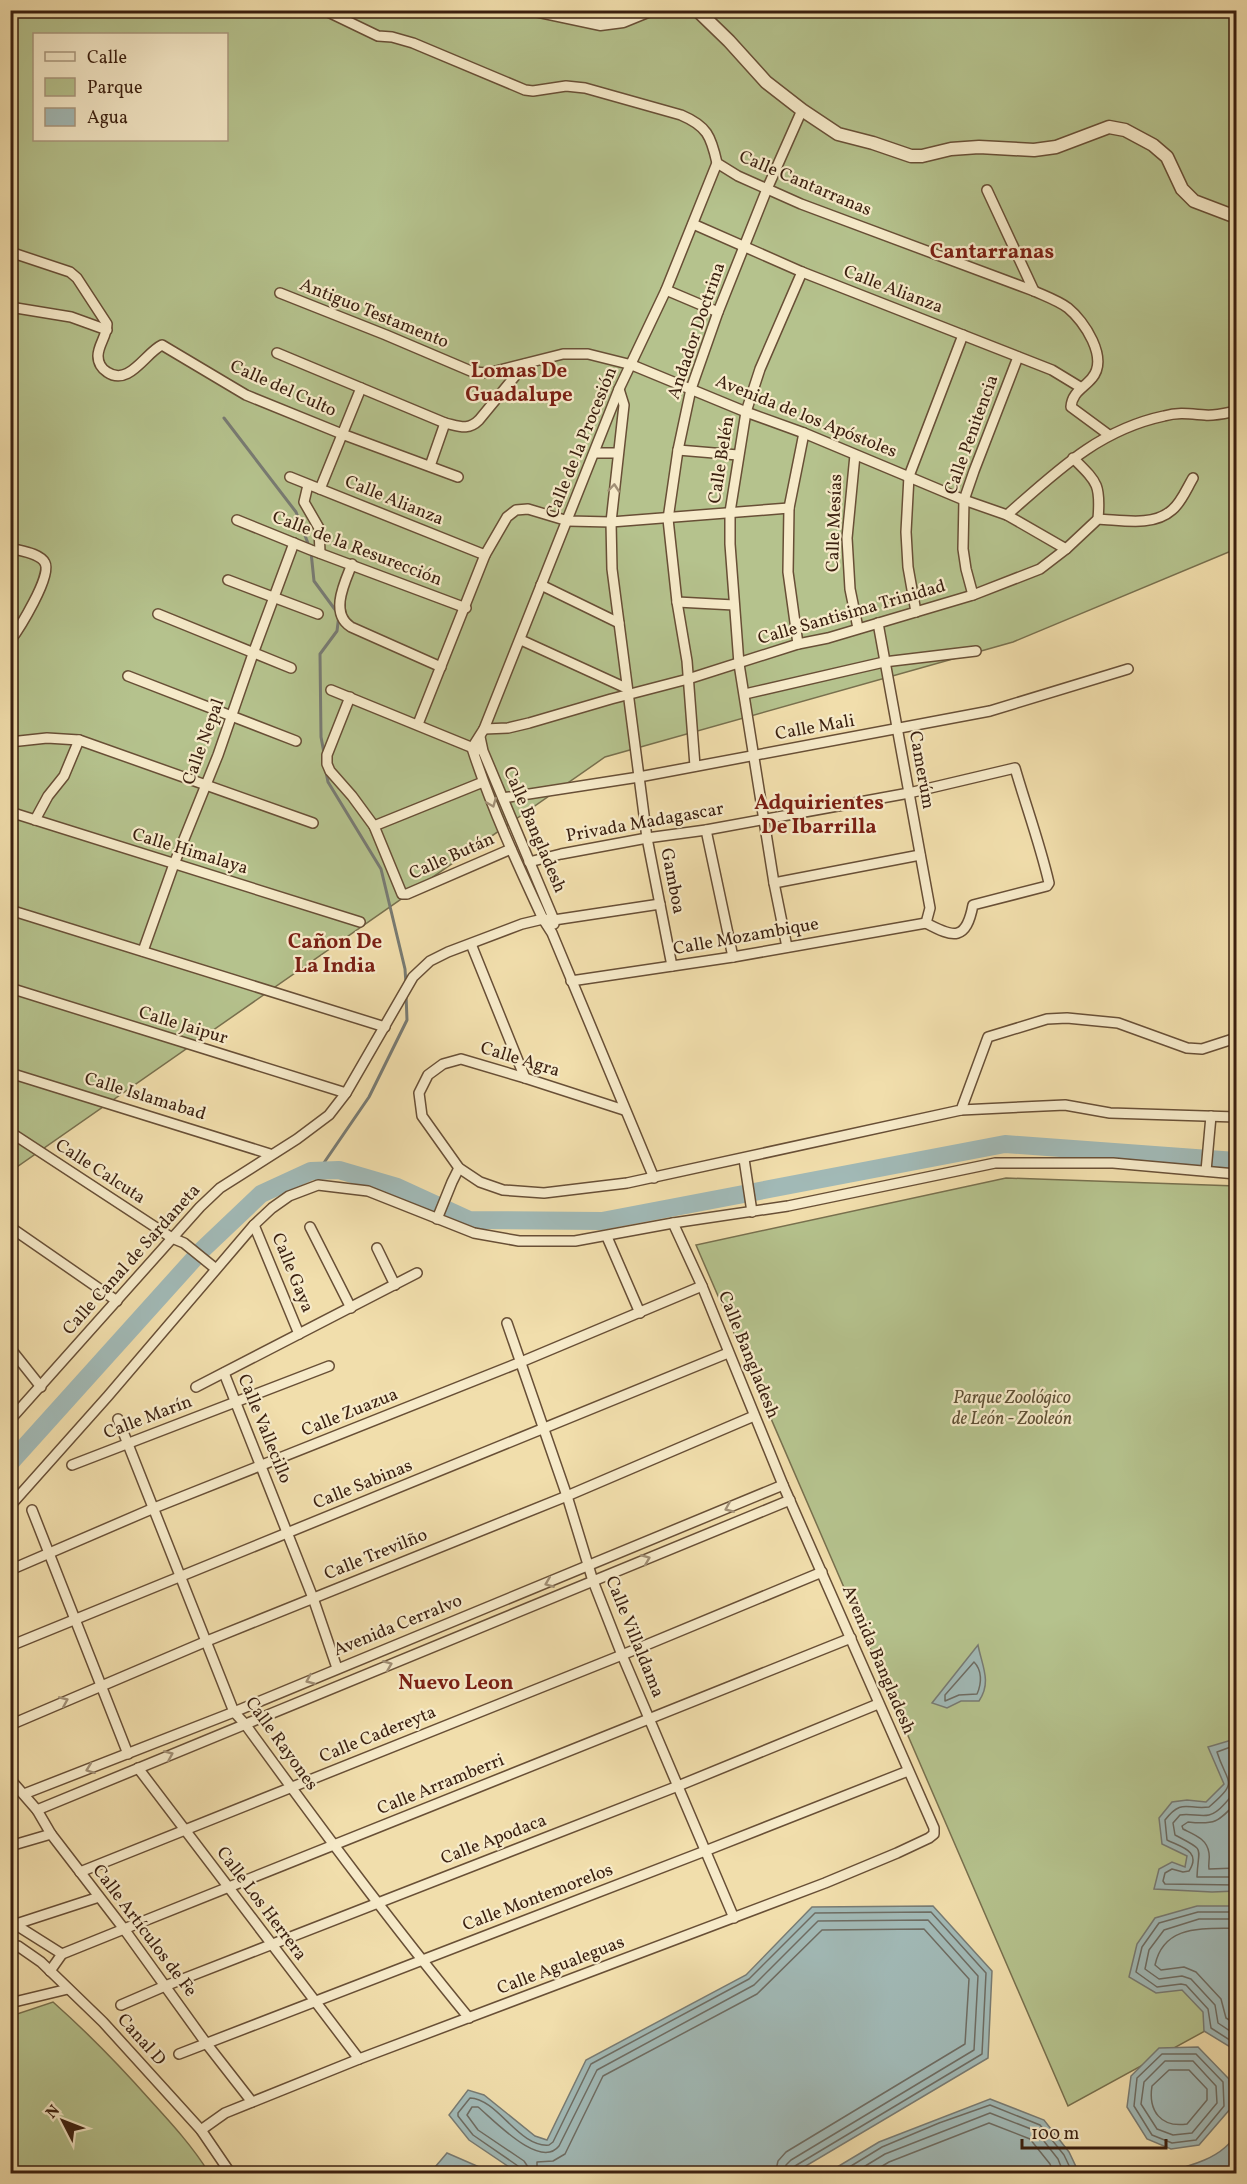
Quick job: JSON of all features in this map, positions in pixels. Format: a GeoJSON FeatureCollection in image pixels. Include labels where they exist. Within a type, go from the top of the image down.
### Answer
{"type":"FeatureCollection","features":[{"type":"Feature","properties":{"kind":"street","name":"Calle Cantarranas"},"geometry":{"type":"LineString","coordinates":[[324,10],[378,36],[413,43],[525,90],[566,86],[585,88],[681,115],[696,122],[707,132],[713,142],[717,163],[738,176],[812,208],[1035,291],[1067,307],[1077,317],[1096,346],[1099,357],[1097,368],[1092,378],[1080,387]]}},
{"type":"Feature","properties":{"kind":"street"},"geometry":{"type":"LineString","coordinates":[[534,10],[600,24],[623,21],[651,10]]}},
{"type":"Feature","properties":{"kind":"street"},"geometry":{"type":"LineString","coordinates":[[697,10],[766,82],[838,134],[911,156],[922,156],[951,149],[979,147],[1034,150],[1056,147],[1108,127],[1125,130],[1153,145],[1167,157],[1182,189],[1194,201],[1236,217]]}},
{"type":"Feature","properties":{"kind":"street","name":"Andador Doctrina"},"geometry":{"type":"LineString","coordinates":[[695,766],[687,661],[677,602],[668,519],[678,450],[691,389],[718,312],[767,189],[802,110]]}},
{"type":"Feature","properties":{"kind":"street","name":"Calle de la Procesión"},"geometry":{"type":"LineString","coordinates":[[472,748],[482,733],[521,640],[620,389],[666,290],[717,163]]}},
{"type":"Feature","properties":{"kind":"street"},"geometry":{"type":"LineString","coordinates":[[987,190],[1035,291]]}},
{"type":"Feature","properties":{"kind":"street","name":"Calle Alianza"},"geometry":{"type":"LineString","coordinates":[[693,224],[802,273],[1052,370],[1080,387]]}},
{"type":"Feature","properties":{"kind":"street"},"geometry":{"type":"LineString","coordinates":[[10,252],[70,272],[77,278],[105,318],[107,330],[71,317],[10,306]]}},
{"type":"Feature","properties":{"kind":"street","name":"Calle Belén"},"geometry":{"type":"LineString","coordinates":[[787,947],[774,883],[739,664],[730,544],[730,512],[746,412],[760,369],[802,273]]}},
{"type":"Feature","properties":{"kind":"street"},"geometry":{"type":"LineString","coordinates":[[666,290],[718,312]]}},
{"type":"Feature","properties":{"kind":"street","name":"Antiguo Testamento"},"geometry":{"type":"LineString","coordinates":[[280,293],[473,372],[488,373],[525,364]]}},
{"type":"Feature","properties":{"kind":"street","name":"Calle del Culto"},"geometry":{"type":"LineString","coordinates":[[107,330],[98,357],[100,366],[107,372],[117,376],[127,374],[159,346],[165,346],[246,395],[458,477]]}},
{"type":"Feature","properties":{"kind":"street"},"geometry":{"type":"LineString","coordinates":[[916,612],[908,567],[906,532],[909,476],[963,335]]}},
{"type":"Feature","properties":{"kind":"street"},"geometry":{"type":"LineString","coordinates":[[278,353],[445,423],[465,428],[472,426],[525,364]]}},
{"type":"Feature","properties":{"kind":"street","name":"Avenida de los Apóstoles"},"geometry":{"type":"LineString","coordinates":[[525,364],[563,354],[580,354],[632,365],[964,500],[1007,515],[1066,549]]}},
{"type":"Feature","properties":{"kind":"street","name":"Calle Penitencia"},"geometry":{"type":"LineString","coordinates":[[973,595],[963,549],[964,500],[1018,357]]}},
{"type":"Feature","properties":{"kind":"street"},"geometry":{"type":"LineString","coordinates":[[1080,387],[1071,407],[1108,435]]}},
{"type":"Feature","properties":{"kind":"street"},"geometry":{"type":"LineString","coordinates":[[320,489],[361,388]]}},
{"type":"Feature","properties":{"kind":"street","name":"Gamboa"},"geometry":{"type":"LineString","coordinates":[[620,389],[624,405],[611,522],[612,569],[647,838],[672,966]]}},
{"type":"Feature","properties":{"kind":"street"},"geometry":{"type":"LineString","coordinates":[[1007,515],[1073,458],[1108,435],[1162,416],[1183,412],[1206,415],[1236,411]]}},
{"type":"Feature","properties":{"kind":"street"},"geometry":{"type":"LineString","coordinates":[[430,466],[445,423]]}},
{"type":"Feature","properties":{"kind":"street"},"geometry":{"type":"LineString","coordinates":[[798,644],[788,572],[789,508],[804,433]]}},
{"type":"Feature","properties":{"kind":"street"},"geometry":{"type":"LineString","coordinates":[[678,450],[738,455]]}},
{"type":"Feature","properties":{"kind":"street"},"geometry":{"type":"LineString","coordinates":[[595,453],[617,453]]}},
{"type":"Feature","properties":{"kind":"street","name":"Calle Mesías"},"geometry":{"type":"LineString","coordinates":[[855,455],[848,538],[850,589],[858,628]]}},
{"type":"Feature","properties":{"kind":"street"},"geometry":{"type":"LineString","coordinates":[[1073,458],[1098,485],[1100,496],[1098,519],[1143,521],[1160,518],[1174,509],[1193,478]]}},
{"type":"Feature","properties":{"kind":"street","name":"Calle Alianza"},"geometry":{"type":"LineString","coordinates":[[290,477],[485,555]]}},
{"type":"Feature","properties":{"kind":"street"},"geometry":{"type":"LineString","coordinates":[[308,485],[304,502],[319,528],[320,553]]}},
{"type":"Feature","properties":{"kind":"street"},"geometry":{"type":"LineString","coordinates":[[418,724],[466,608],[485,555],[507,517],[516,510],[528,509],[568,522],[611,522],[789,508]]}},
{"type":"Feature","properties":{"kind":"street","name":"Calle Santisima Trinidad"},"geometry":{"type":"LineString","coordinates":[[482,733],[529,723],[627,692],[688,680],[798,644],[973,595],[1031,574],[1066,549],[1098,519]]}},
{"type":"Feature","properties":{"kind":"street","name":"Calle de la Resurección"},"geometry":{"type":"LineString","coordinates":[[237,520],[466,608]]}},
{"type":"Feature","properties":{"kind":"street","name":"Calle Nepal"},"geometry":{"type":"LineString","coordinates":[[143,951],[174,864],[206,786],[294,543]]}},
{"type":"Feature","properties":{"kind":"street"},"geometry":{"type":"LineString","coordinates":[[10,548],[37,556],[44,561],[46,567],[36,597],[20,628],[10,641]]}},
{"type":"Feature","properties":{"kind":"street"},"geometry":{"type":"LineString","coordinates":[[352,564],[341,594],[340,610],[345,622],[351,627],[441,667]]}},
{"type":"Feature","properties":{"kind":"street"},"geometry":{"type":"LineString","coordinates":[[228,580],[318,614]]}},
{"type":"Feature","properties":{"kind":"street"},"geometry":{"type":"LineString","coordinates":[[541,585],[619,622]]}},
{"type":"Feature","properties":{"kind":"street"},"geometry":{"type":"LineString","coordinates":[[677,602],[734,605]]}},
{"type":"Feature","properties":{"kind":"street"},"geometry":{"type":"LineString","coordinates":[[158,614],[254,651],[291,668]]}},
{"type":"Feature","properties":{"kind":"street","name":"Camerúm"},"geometry":{"type":"LineString","coordinates":[[878,623],[930,908],[926,923]]}},
{"type":"Feature","properties":{"kind":"street"},"geometry":{"type":"LineString","coordinates":[[521,640],[627,692]]}},
{"type":"Feature","properties":{"kind":"street"},"geometry":{"type":"LineString","coordinates":[[745,694],[884,662],[976,651]]}},
{"type":"Feature","properties":{"kind":"street","name":"Calle Mali"},"geometry":{"type":"LineString","coordinates":[[503,798],[639,777],[990,711],[1128,669]]}},
{"type":"Feature","properties":{"kind":"street"},"geometry":{"type":"LineString","coordinates":[[128,676],[296,741]]}},
{"type":"Feature","properties":{"kind":"street","name":"Calle Bangladesh"},"geometry":{"type":"LineString","coordinates":[[331,690],[483,751],[554,920],[552,933]]}},
{"type":"Feature","properties":{"kind":"street"},"geometry":{"type":"LineString","coordinates":[[350,697],[327,755],[327,764],[330,771],[374,826],[483,782]]}},
{"type":"Feature","properties":{"kind":"street"},"geometry":{"type":"LineString","coordinates":[[482,733],[483,751]]}},
{"type":"Feature","properties":{"kind":"street"},"geometry":{"type":"LineString","coordinates":[[10,742],[47,738],[79,740],[313,824]]}},
{"type":"Feature","properties":{"kind":"street"},"geometry":{"type":"LineString","coordinates":[[35,820],[48,796],[64,776],[79,740]]}},
{"type":"Feature","properties":{"kind":"street","name":"Calle Bangladesh"},"geometry":{"type":"LineString","coordinates":[[472,748],[483,782],[511,849],[543,920],[552,933],[654,1178]]}},
{"type":"Feature","properties":{"kind":"street","name":"Privada Madagascar"},"geometry":{"type":"LineString","coordinates":[[529,862],[647,838],[706,830],[909,793],[1015,768],[1041,849],[1049,883],[1044,888],[973,905],[970,920],[960,932],[953,935],[946,934],[926,923]]}},
{"type":"Feature","properties":{"kind":"street","name":"Calle Himalaya"},"geometry":{"type":"LineString","coordinates":[[10,812],[360,922]]}},
{"type":"Feature","properties":{"kind":"street","name":"Calle Bután"},"geometry":{"type":"LineString","coordinates":[[374,826],[402,894],[407,894],[511,849]]}},
{"type":"Feature","properties":{"kind":"street"},"geometry":{"type":"LineString","coordinates":[[706,830],[733,957]]}},
{"type":"Feature","properties":{"kind":"street"},"geometry":{"type":"LineString","coordinates":[[774,883],[920,855]]}},
{"type":"Feature","properties":{"kind":"street","name":"Calle Canal de Sardaneta"},"geometry":{"type":"LineString","coordinates":[[10,1420],[172,1238],[220,1188],[270,1154],[297,1139],[329,1114],[346,1093],[414,977],[430,961],[522,924],[660,904]]}},
{"type":"Feature","properties":{"kind":"street"},"geometry":{"type":"LineString","coordinates":[[10,910],[385,1027]]}},
{"type":"Feature","properties":{"kind":"street","name":"Calle Mozambique"},"geometry":{"type":"LineString","coordinates":[[571,981],[733,957],[926,923]]}},
{"type":"Feature","properties":{"kind":"street"},"geometry":{"type":"LineString","coordinates":[[471,944],[525,1078]]}},
{"type":"Feature","properties":{"kind":"street","name":"Calle Jaipur"},"geometry":{"type":"LineString","coordinates":[[11,990],[346,1093]]}},
{"type":"Feature","properties":{"kind":"street"},"geometry":{"type":"LineString","coordinates":[[961,1110],[988,1037],[1047,1019],[1067,1018],[1118,1023],[1187,1048],[1202,1049],[1236,1038]]}},
{"type":"Feature","properties":{"kind":"street","name":"Calle Agra"},"geometry":{"type":"LineString","coordinates":[[459,1168],[422,1116],[419,1093],[428,1075],[443,1064],[460,1059],[624,1110]]}},
{"type":"Feature","properties":{"kind":"street","name":"Calle Islamabad"},"geometry":{"type":"LineString","coordinates":[[10,1073],[270,1154]]}},
{"type":"Feature","properties":{"kind":"street"},"geometry":{"type":"LineString","coordinates":[[438,1215],[459,1168],[480,1182],[503,1190],[544,1193],[654,1178],[961,1110],[1065,1105],[1110,1113],[1211,1121],[1236,1117]]}},
{"type":"Feature","properties":{"kind":"street"},"geometry":{"type":"LineString","coordinates":[[1206,1171],[1211,1121]]}},
{"type":"Feature","properties":{"kind":"street","name":"Calle Calcuta"},"geometry":{"type":"LineString","coordinates":[[10,1132],[184,1244],[212,1266]]}},
{"type":"Feature","properties":{"kind":"street"},"geometry":{"type":"LineString","coordinates":[[744,1159],[752,1206]]}},
{"type":"Feature","properties":{"kind":"street"},"geometry":{"type":"LineString","coordinates":[[10,1506],[108,1396],[212,1266],[272,1208],[288,1196],[318,1185],[368,1191],[438,1215],[474,1233],[519,1242],[575,1241],[607,1237],[752,1206],[788,1206],[995,1163],[1113,1163],[1236,1174]]}},
{"type":"Feature","properties":{"kind":"street","name":"Calle Bangladesh"},"geometry":{"type":"LineString","coordinates":[[673,1223],[702,1286],[790,1500]]}},
{"type":"Feature","properties":{"kind":"street","name":"Calle Gaya"},"geometry":{"type":"LineString","coordinates":[[254,1225],[299,1334]]}},
{"type":"Feature","properties":{"kind":"street"},"geometry":{"type":"LineString","coordinates":[[10,1227],[117,1301]]}},
{"type":"Feature","properties":{"kind":"street"},"geometry":{"type":"LineString","coordinates":[[310,1227],[351,1308]]}},
{"type":"Feature","properties":{"kind":"street"},"geometry":{"type":"LineString","coordinates":[[607,1237],[640,1312]]}},
{"type":"Feature","properties":{"kind":"street"},"geometry":{"type":"LineString","coordinates":[[377,1248],[395,1285]]}},
{"type":"Feature","properties":{"kind":"street","name":"Calle Vallecillo"},"geometry":{"type":"LineString","coordinates":[[337,1668],[313,1598],[224,1373],[417,1273]]}},
{"type":"Feature","properties":{"kind":"street","name":"Calle Zuazua"},"geometry":{"type":"LineString","coordinates":[[10,1570],[154,1508],[521,1362],[702,1286]]}},
{"type":"Feature","properties":{"kind":"street","name":"Calle Villaldama"},"geometry":{"type":"LineString","coordinates":[[507,1323],[567,1496],[593,1581],[622,1655],[734,1918]]}},
{"type":"Feature","properties":{"kind":"street"},"geometry":{"type":"LineString","coordinates":[[10,1348],[41,1387]]}},
{"type":"Feature","properties":{"kind":"street","name":"Calle Sabinas"},"geometry":{"type":"LineString","coordinates":[[10,1646],[728,1353]]}},
{"type":"Feature","properties":{"kind":"street","name":"Calle Marín"},"geometry":{"type":"LineString","coordinates":[[72,1465],[329,1366]]}},
{"type":"Feature","properties":{"kind":"street"},"geometry":{"type":"LineString","coordinates":[[196,1387],[224,1373]]}},
{"type":"Feature","properties":{"kind":"street","name":"Calle Trevilño"},"geometry":{"type":"LineString","coordinates":[[10,1725],[207,1641],[567,1496],[754,1416]]}},
{"type":"Feature","properties":{"kind":"street","name":"Calle Rayones"},"geometry":{"type":"LineString","coordinates":[[118,1419],[234,1712],[333,1846],[469,2018]]}},
{"type":"Feature","properties":{"kind":"street","name":"Avenida Cerralvo"},"geometry":{"type":"LineString","coordinates":[[24,1794],[234,1712],[337,1668],[590,1567],[783,1485]]}},
{"type":"Feature","properties":{"kind":"street","name":"Avenida Cerralvo"},"geometry":{"type":"LineString","coordinates":[[37,1810],[790,1500]]}},
{"type":"Feature","properties":{"kind":"street","name":"Avenida Bangladesh"},"geometry":{"type":"LineString","coordinates":[[790,1500],[934,1828],[934,1834]]}},
{"type":"Feature","properties":{"kind":"street"},"geometry":{"type":"LineString","coordinates":[[32,1510],[128,1754]]}},
{"type":"Feature","properties":{"kind":"street","name":"Calle Cadereyta"},"geometry":{"type":"LineString","coordinates":[[80,1872],[622,1655],[822,1572]]}},
{"type":"Feature","properties":{"kind":"street","name":"Calle Arramberri"},"geometry":{"type":"LineString","coordinates":[[62,1954],[851,1638]]}},
{"type":"Feature","properties":{"kind":"street","name":"Calle Apodaca"},"geometry":{"type":"LineString","coordinates":[[122,2005],[165,1986],[678,1786],[878,1704]]}},
{"type":"Feature","properties":{"kind":"street","name":"Calle Los Herrera"},"geometry":{"type":"LineString","coordinates":[[138,1768],[359,2058]]}},
{"type":"Feature","properties":{"kind":"street","name":"Calle Montemorelos"},"geometry":{"type":"LineString","coordinates":[[179,2054],[908,1771]]}},
{"type":"Feature","properties":{"kind":"street","name":"Calle Artículos de Fe"},"geometry":{"type":"LineString","coordinates":[[10,1779],[37,1810],[51,1834],[252,2102]]}},
{"type":"Feature","properties":{"kind":"street"},"geometry":{"type":"LineString","coordinates":[[10,1846],[51,1834]]}},
{"type":"Feature","properties":{"kind":"street","name":"Calle Agualeguas"},"geometry":{"type":"LineString","coordinates":[[201,2130],[225,2113],[359,2058],[865,1867],[934,1834]]}},
{"type":"Feature","properties":{"kind":"street"},"geometry":{"type":"LineString","coordinates":[[13,1925],[99,1897]]}},
{"type":"Feature","properties":{"kind":"street"},"geometry":{"type":"LineString","coordinates":[[13,1925],[62,1954],[50,1971]]}},
{"type":"Feature","properties":{"kind":"street","name":"Canal D"},"geometry":{"type":"LineString","coordinates":[[10,1946],[18,1946],[26,1951],[103,2022],[201,2130],[231,2174]]}},
{"type":"Feature","properties":{"kind":"street"},"geometry":{"type":"LineString","coordinates":[[10,2003],[68,1989]]}},
{"type":"Feature","properties":{"kind":"green space"},"geometry":{"type":"Polygon","coordinates":[[[11,11],[1236,11],[1236,549],[1013,642],[605,757],[11,1171],[11,11]]]}},
{"type":"Feature","properties":{"kind":"green space","name":"Parque Zoológico de León - Zooleón"},"geometry":{"type":"Polygon","coordinates":[[[1006,1178],[1236,1186],[1236,2014],[1068,2106],[696,1245],[1006,1178]]]}},
{"type":"Feature","properties":{"kind":"green space"},"geometry":{"type":"Polygon","coordinates":[[[53,2002],[116,2062],[182,2136],[209,2173],[11,2173],[11,2016],[53,2002]]]}},
{"type":"Feature","properties":{"kind":"water"},"geometry":{"type":"Polygon","coordinates":[[[978,1645],[985,1680],[983,1694],[979,1701],[961,1701],[947,1708],[932,1703],[978,1645]]]}},
{"type":"Feature","properties":{"kind":"water"},"geometry":{"type":"Polygon","coordinates":[[[1235,1739],[1236,1891],[1154,1889],[1159,1869],[1172,1862],[1185,1867],[1187,1856],[1162,1844],[1159,1818],[1172,1802],[1187,1800],[1206,1802],[1224,1784],[1208,1747],[1235,1739]]]}},
{"type":"Feature","properties":{"kind":"water"},"geometry":{"type":"Polygon","coordinates":[[[933,1906],[992,1971],[988,2058],[794,2173],[518,2173],[469,2140],[449,2115],[468,2090],[484,2095],[535,2136],[547,2140],[586,2060],[746,1975],[812,1907],[933,1906]]]}},
{"type":"Feature","properties":{"kind":"water"},"geometry":{"type":"Polygon","coordinates":[[[1197,1906],[1236,1906],[1236,2056],[1232,2048],[1204,2031],[1203,2012],[1182,1990],[1156,1993],[1129,1977],[1137,1944],[1155,1918],[1197,1906]]]}},
{"type":"Feature","properties":{"kind":"water"},"geometry":{"type":"Polygon","coordinates":[[[1198,2047],[1229,2079],[1231,2108],[1199,2145],[1171,2149],[1147,2139],[1127,2107],[1131,2076],[1159,2048],[1198,2047]]]}},
{"type":"Feature","properties":{"kind":"water"},"geometry":{"type":"Polygon","coordinates":[[[990,2099],[1044,2120],[1069,2152],[1079,2173],[827,2173],[879,2142],[990,2099]]]}},
{"type":"Feature","properties":{"kind":"water"},"geometry":{"type":"Polygon","coordinates":[[[1236,2133],[1236,2173],[1162,2173],[1194,2164],[1214,2155],[1231,2142],[1236,2133]]]}},
{"type":"Feature","properties":{"kind":"water"},"geometry":{"type":"Polygon","coordinates":[[[447,2153],[493,2173],[430,2173],[447,2153]]]}},
{"type":"Feature","properties":{"kind":"waterway"},"geometry":{"type":"LineString","coordinates":[[224,418],[296,512],[309,546]]}},
{"type":"Feature","properties":{"kind":"waterway"},"geometry":{"type":"LineString","coordinates":[[311,552],[314,581],[339,615],[337,631],[320,654],[321,737],[324,753]]}},
{"type":"Feature","properties":{"kind":"waterway"},"geometry":{"type":"LineString","coordinates":[[326,772],[328,782],[381,869],[405,969],[406,984]]}},
{"type":"Feature","properties":{"kind":"waterway"},"geometry":{"type":"LineString","coordinates":[[319,1170],[369,1097],[407,1020],[406,994]]}},
{"type":"Feature","properties":{"kind":"waterway"},"geometry":{"type":"LineString","coordinates":[[10,1463],[201,1251],[261,1194],[311,1171],[339,1170],[397,1187],[469,1220],[602,1221],[1005,1144],[1236,1161]]}},
{"type":"Feature","properties":{"kind":"district","name":"Cantarranas"},"geometry":{"type":"Point","coordinates":[992,252]}},
{"type":"Feature","properties":{"kind":"district","name":"Lomas De Guadalupe"},"geometry":{"type":"Point","coordinates":[519,383]}},
{"type":"Feature","properties":{"kind":"district","name":"Adquirientes De Ibarrilla"},"geometry":{"type":"Point","coordinates":[819,815]}},
{"type":"Feature","properties":{"kind":"district","name":"Cañon De La India"},"geometry":{"type":"Point","coordinates":[335,954]}},
{"type":"Feature","properties":{"kind":"district","name":"Nuevo Leon"},"geometry":{"type":"Point","coordinates":[456,1683]}}]}
